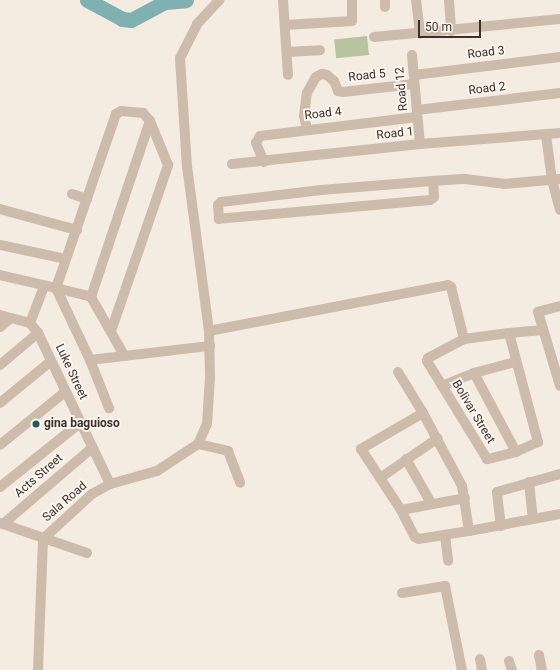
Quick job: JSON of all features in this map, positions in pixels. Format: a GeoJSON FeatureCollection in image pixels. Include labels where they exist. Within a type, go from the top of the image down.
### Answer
{"type":"FeatureCollection","features":[{"type":"Feature","properties":{"kind":"street"},"geometry":{"type":"LineString","coordinates":[[219,0],[197,24],[180,58],[187,167],[210,346],[207,424],[198,444],[228,451],[240,483]]}},
{"type":"Feature","properties":{"kind":"street"},"geometry":{"type":"LineString","coordinates":[[283,0],[288,75]]}},
{"type":"Feature","properties":{"kind":"street"},"geometry":{"type":"LineString","coordinates":[[285,24],[352,21],[352,0]]}},
{"type":"Feature","properties":{"kind":"street"},"geometry":{"type":"LineString","coordinates":[[416,0],[420,34]]}},
{"type":"Feature","properties":{"kind":"street"},"geometry":{"type":"LineString","coordinates":[[449,0],[451,31]]}},
{"type":"Feature","properties":{"kind":"street"},"geometry":{"type":"LineString","coordinates":[[374,37],[420,34],[560,19]]}},
{"type":"Feature","properties":{"kind":"street"},"geometry":{"type":"LineString","coordinates":[[286,52],[320,50]]}},
{"type":"Feature","properties":{"kind":"street","name":"Road 12"},"geometry":{"type":"LineString","coordinates":[[412,55],[420,144]]}},
{"type":"Feature","properties":{"kind":"street","name":"Road 3"},"geometry":{"type":"LineString","coordinates":[[414,79],[560,57]]}},
{"type":"Feature","properties":{"kind":"street","name":"Road 5"},"geometry":{"type":"LineString","coordinates":[[307,129],[304,116],[307,93],[316,77],[322,74],[327,75],[334,81],[338,91],[343,92],[414,79]]}},
{"type":"Feature","properties":{"kind":"street","name":"Road 2"},"geometry":{"type":"LineString","coordinates":[[417,113],[560,94]]}},
{"type":"Feature","properties":{"kind":"street"},"geometry":{"type":"LineString","coordinates":[[109,408],[90,360],[56,288],[88,199],[116,114],[121,111],[143,113],[150,121],[168,165],[111,331]]}},
{"type":"Feature","properties":{"kind":"street","name":"Road 4"},"geometry":{"type":"LineString","coordinates":[[264,162],[256,143],[260,136],[417,113]]}},
{"type":"Feature","properties":{"kind":"street"},"geometry":{"type":"LineString","coordinates":[[91,297],[150,121]]}},
{"type":"Feature","properties":{"kind":"street","name":"Road 1"},"geometry":{"type":"LineString","coordinates":[[232,164],[264,162],[420,144],[560,133]]}},
{"type":"Feature","properties":{"kind":"street"},"geometry":{"type":"LineString","coordinates":[[546,135],[556,179],[560,210]]}},
{"type":"Feature","properties":{"kind":"street"},"geometry":{"type":"LineString","coordinates":[[433,181],[434,197],[430,200],[219,219],[218,205],[220,202],[321,190],[433,181],[465,179],[504,184],[556,179]]}},
{"type":"Feature","properties":{"kind":"street"},"geometry":{"type":"LineString","coordinates":[[72,194],[88,199]]}},
{"type":"Feature","properties":{"kind":"street"},"geometry":{"type":"LineString","coordinates":[[0,209],[77,230]]}},
{"type":"Feature","properties":{"kind":"street"},"geometry":{"type":"LineString","coordinates":[[0,245],[66,259]]}},
{"type":"Feature","properties":{"kind":"street"},"geometry":{"type":"LineString","coordinates":[[0,275],[91,297],[124,355]]}},
{"type":"Feature","properties":{"kind":"street"},"geometry":{"type":"LineString","coordinates":[[209,331],[448,284],[451,287],[464,339],[543,330]]}},
{"type":"Feature","properties":{"kind":"street"},"geometry":{"type":"LineString","coordinates":[[0,327],[5,317],[30,323],[44,286]]}},
{"type":"Feature","properties":{"kind":"street"},"geometry":{"type":"LineString","coordinates":[[560,306],[539,311],[543,330],[560,386]]}},
{"type":"Feature","properties":{"kind":"street","name":"Luke Street"},"geometry":{"type":"LineString","coordinates":[[30,323],[38,333],[80,424],[110,484]]}},
{"type":"Feature","properties":{"kind":"street"},"geometry":{"type":"LineString","coordinates":[[0,365],[38,333]]}},
{"type":"Feature","properties":{"kind":"street","name":"Bolivar Street"},"geometry":{"type":"LineString","coordinates":[[464,339],[428,358],[442,386],[486,459],[516,452],[539,440],[515,362],[509,333]]}},
{"type":"Feature","properties":{"kind":"street"},"geometry":{"type":"LineString","coordinates":[[90,360],[210,346]]}},
{"type":"Feature","properties":{"kind":"street"},"geometry":{"type":"LineString","coordinates":[[0,403],[51,361]]}},
{"type":"Feature","properties":{"kind":"street"},"geometry":{"type":"LineString","coordinates":[[442,386],[474,373],[515,362]]}},
{"type":"Feature","properties":{"kind":"street"},"geometry":{"type":"LineString","coordinates":[[398,372],[438,438],[462,486],[469,531]]}},
{"type":"Feature","properties":{"kind":"street"},"geometry":{"type":"LineString","coordinates":[[474,373],[516,452]]}},
{"type":"Feature","properties":{"kind":"street"},"geometry":{"type":"LineString","coordinates":[[0,445],[65,392]]}},
{"type":"Feature","properties":{"kind":"street"},"geometry":{"type":"LineString","coordinates":[[423,413],[361,449],[401,510],[415,537],[422,539],[501,526],[560,514]]}},
{"type":"Feature","properties":{"kind":"street"},"geometry":{"type":"LineString","coordinates":[[0,487],[80,424]]}},
{"type":"Feature","properties":{"kind":"street"},"geometry":{"type":"LineString","coordinates":[[380,478],[438,438]]}},
{"type":"Feature","properties":{"kind":"street","name":"Sala Road"},"geometry":{"type":"LineString","coordinates":[[38,670],[43,539],[92,494],[110,484],[157,471],[198,444]]}},
{"type":"Feature","properties":{"kind":"street","name":"Acts Street"},"geometry":{"type":"LineString","coordinates":[[1,524],[92,448]]}},
{"type":"Feature","properties":{"kind":"street"},"geometry":{"type":"LineString","coordinates":[[406,459],[431,504]]}},
{"type":"Feature","properties":{"kind":"street"},"geometry":{"type":"LineString","coordinates":[[501,526],[497,492],[529,482],[559,477]]}},
{"type":"Feature","properties":{"kind":"street"},"geometry":{"type":"LineString","coordinates":[[529,482],[533,519]]}},
{"type":"Feature","properties":{"kind":"street"},"geometry":{"type":"LineString","coordinates":[[401,510],[464,498]]}},
{"type":"Feature","properties":{"kind":"street"},"geometry":{"type":"LineString","coordinates":[[1,524],[87,553]]}},
{"type":"Feature","properties":{"kind":"street"},"geometry":{"type":"LineString","coordinates":[[445,535],[448,561]]}},
{"type":"Feature","properties":{"kind":"street"},"geometry":{"type":"LineString","coordinates":[[402,593],[445,586],[462,670]]}},
{"type":"Feature","properties":{"kind":"street"},"geometry":{"type":"LineString","coordinates":[[539,655],[542,670]]}},
{"type":"Feature","properties":{"kind":"street"},"geometry":{"type":"LineString","coordinates":[[480,659],[482,670]]}},
{"type":"Feature","properties":{"kind":"green space"},"geometry":{"type":"Polygon","coordinates":[[[367,36],[369,55],[336,58],[334,39],[367,36]]]}},
{"type":"Feature","properties":{"kind":"waterway"},"geometry":{"type":"LineString","coordinates":[[87,0],[122,19],[131,20],[165,2],[186,0]]}},
{"type":"Feature","properties":{"kind":"place","name":"gina baguioso"},"geometry":{"type":"Point","coordinates":[36,424]}}]}
